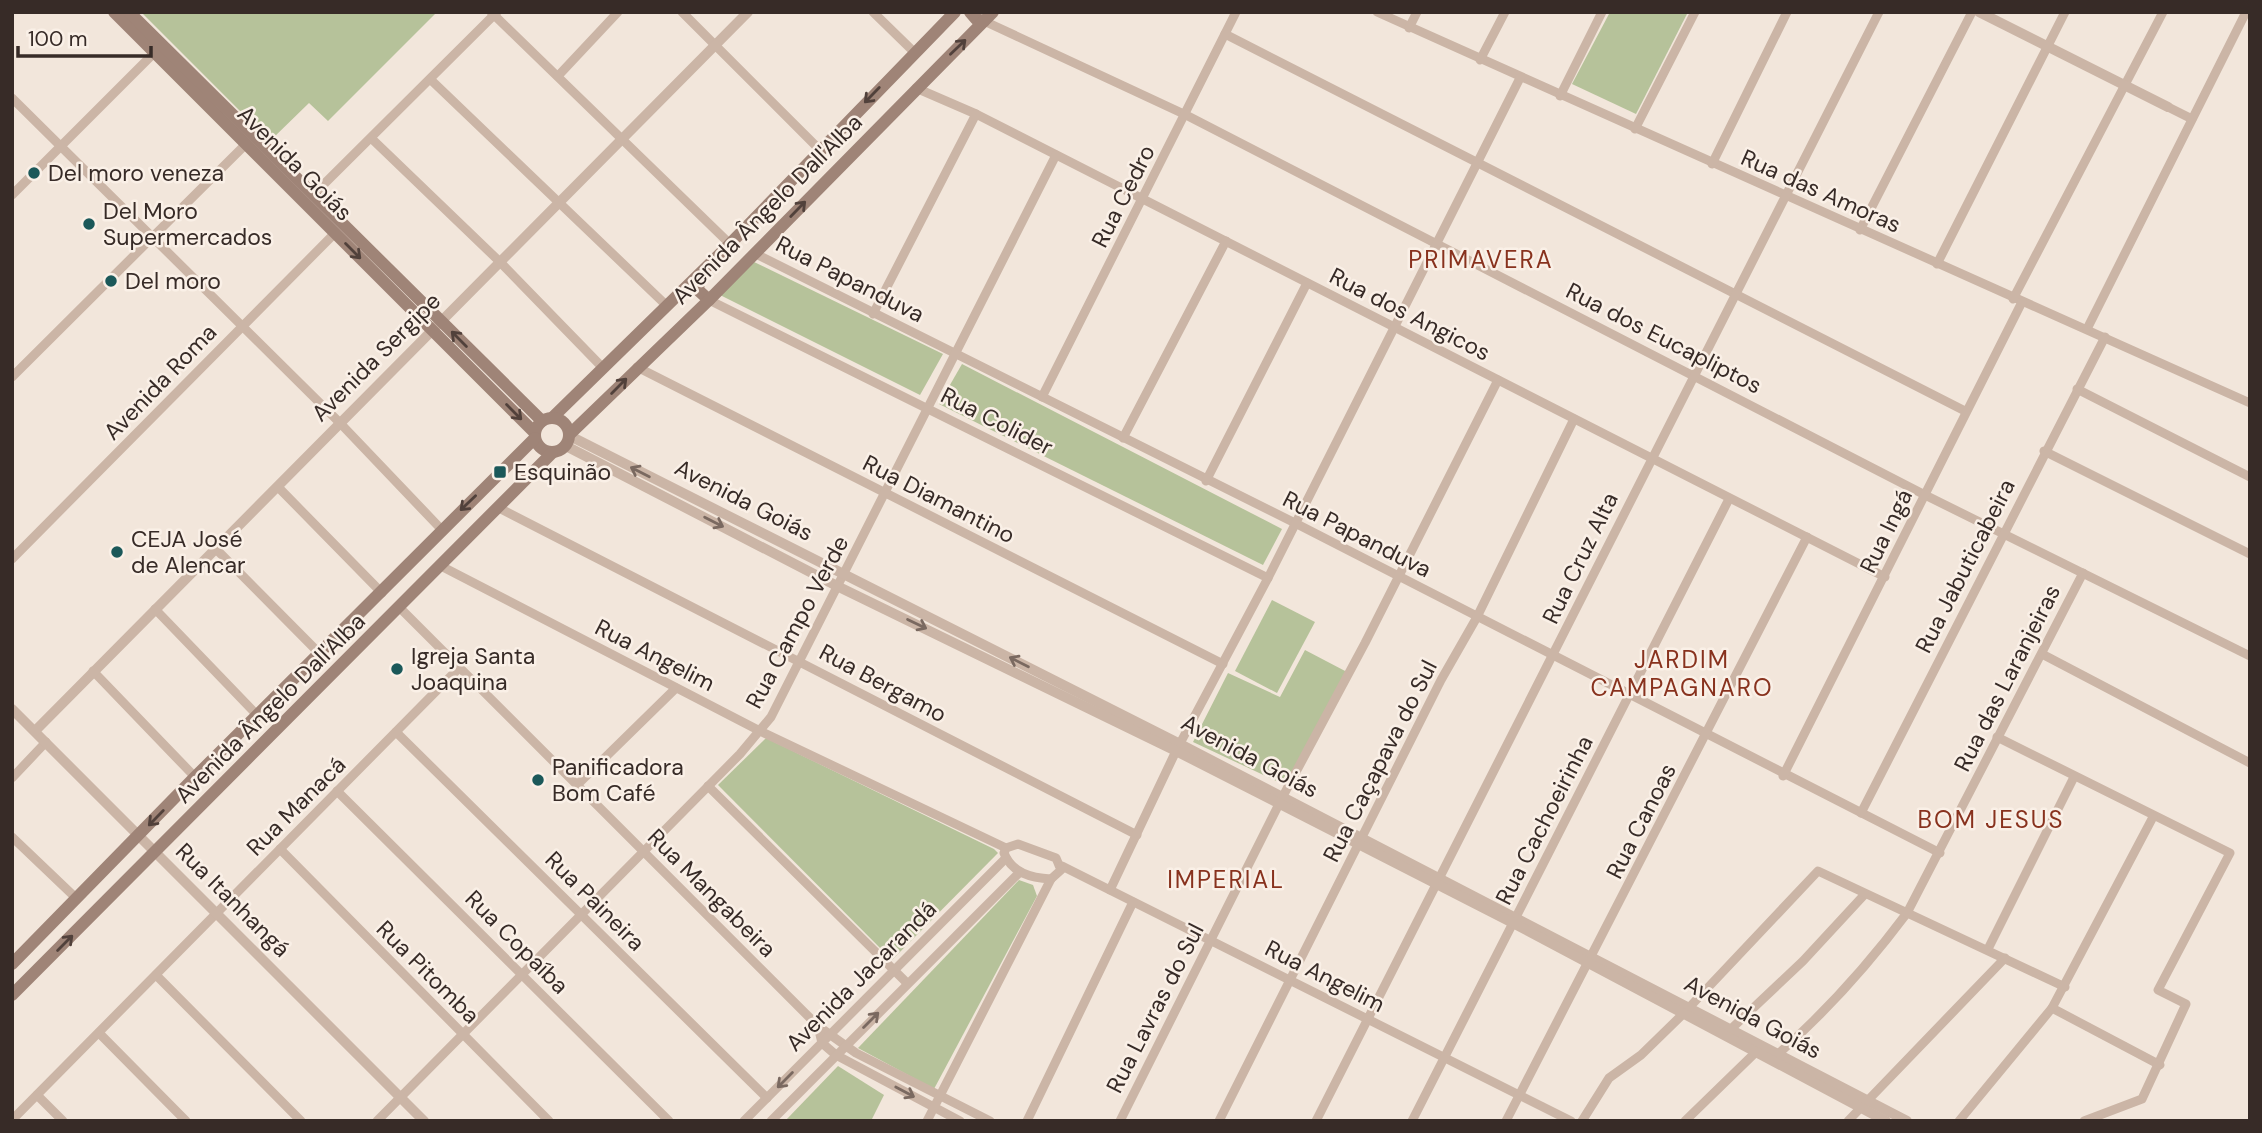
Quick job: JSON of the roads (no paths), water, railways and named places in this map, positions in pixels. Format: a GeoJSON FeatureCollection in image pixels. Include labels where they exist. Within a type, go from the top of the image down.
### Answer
{"type":"FeatureCollection","features":[{"type":"Feature","properties":{"kind":"main road","name":"Avenida Goiás"},"geometry":{"type":"LineString","coordinates":[[114,12],[158,49],[313,195],[437,326],[535,436]]}},
{"type":"Feature","properties":{"kind":"main road","name":"Avenida Goiás"},"geometry":{"type":"LineString","coordinates":[[129,12],[158,49],[246,144],[335,233],[437,326],[548,419]]}},
{"type":"Feature","properties":{"kind":"main road","name":"Avenida Ângelo Dall'Alba"},"geometry":{"type":"LineString","coordinates":[[548,419],[730,244],[955,12]]}},
{"type":"Feature","properties":{"kind":"main road"},"geometry":{"type":"LineString","coordinates":[[970,12],[976,19],[988,17]]}},
{"type":"Feature","properties":{"kind":"main road","name":"Avenida Ângelo Dall'Alba"},"geometry":{"type":"LineString","coordinates":[[569,439],[988,17]]}},
{"type":"Feature","properties":{"kind":"main road"},"geometry":{"type":"LineString","coordinates":[[700,274],[698,290],[709,300]]}},
{"type":"Feature","properties":{"kind":"main road"},"geometry":{"type":"LineString","coordinates":[[548,419],[564,424],[569,439],[552,453],[540,448],[535,436],[548,419]]}},
{"type":"Feature","properties":{"kind":"main road","name":"Avenida Ângelo Dall'Alba"},"geometry":{"type":"LineString","coordinates":[[14,960],[382,593],[535,436]]}},
{"type":"Feature","properties":{"kind":"main road","name":"Avenida Ângelo Dall'Alba"},"geometry":{"type":"LineString","coordinates":[[14,993],[552,453]]}},
{"type":"Feature","properties":{"kind":"main road"},"geometry":{"type":"LineString","coordinates":[[382,593],[392,605],[400,608]]}},
{"type":"Feature","properties":{"kind":"street"},"geometry":{"type":"LineString","coordinates":[[558,76],[618,12]]}},
{"type":"Feature","properties":{"kind":"street"},"geometry":{"type":"LineString","coordinates":[[682,12],[820,150]]}},
{"type":"Feature","properties":{"kind":"street","name":"Avenida Sergipe"},"geometry":{"type":"LineString","coordinates":[[35,731],[748,12]]}},
{"type":"Feature","properties":{"kind":"street"},"geometry":{"type":"LineString","coordinates":[[873,12],[914,52]]}},
{"type":"Feature","properties":{"kind":"street","name":"Rua Cedro"},"geometry":{"type":"LineString","coordinates":[[1042,397],[1236,12]]}},
{"type":"Feature","properties":{"kind":"street","name":"Rua das Amoras"},"geometry":{"type":"LineString","coordinates":[[1377,12],[2250,403]]}},
{"type":"Feature","properties":{"kind":"street"},"geometry":{"type":"LineString","coordinates":[[1409,28],[1417,12]]}},
{"type":"Feature","properties":{"kind":"street"},"geometry":{"type":"LineString","coordinates":[[1480,60],[1505,12]]}},
{"type":"Feature","properties":{"kind":"street"},"geometry":{"type":"LineString","coordinates":[[1560,96],[1602,12]]}},
{"type":"Feature","properties":{"kind":"street"},"geometry":{"type":"LineString","coordinates":[[1635,129],[1695,12]]}},
{"type":"Feature","properties":{"kind":"street"},"geometry":{"type":"LineString","coordinates":[[1712,164],[1787,12]]}},
{"type":"Feature","properties":{"kind":"street","name":"Rua Cruz Alta"},"geometry":{"type":"LineString","coordinates":[[1316,1121],[1879,12]]}},
{"type":"Feature","properties":{"kind":"street"},"geometry":{"type":"LineString","coordinates":[[1860,230],[1972,12]]}},
{"type":"Feature","properties":{"kind":"street"},"geometry":{"type":"LineString","coordinates":[[1979,12],[2192,119]]}},
{"type":"Feature","properties":{"kind":"street"},"geometry":{"type":"LineString","coordinates":[[1937,264],[2065,12]]}},
{"type":"Feature","properties":{"kind":"street","name":"Rua Ingá"},"geometry":{"type":"LineString","coordinates":[[1783,776],[1885,577],[2017,300],[2163,12]]}},
{"type":"Feature","properties":{"kind":"street"},"geometry":{"type":"LineString","coordinates":[[2087,329],[2246,12]]}},
{"type":"Feature","properties":{"kind":"street"},"geometry":{"type":"LineString","coordinates":[[313,195],[494,13],[730,244]]}},
{"type":"Feature","properties":{"kind":"street","name":"Rua dos Eucapliptos"},"geometry":{"type":"LineString","coordinates":[[988,17],[1436,242],[1925,495],[2250,656]]}},
{"type":"Feature","properties":{"kind":"street"},"geometry":{"type":"LineString","coordinates":[[1225,34],[1965,411]]}},
{"type":"Feature","properties":{"kind":"street"},"geometry":{"type":"LineString","coordinates":[[12,195],[158,49]]}},
{"type":"Feature","properties":{"kind":"street"},"geometry":{"type":"LineString","coordinates":[[1110,890],[1178,748],[1268,578],[1392,326],[1520,78]]}},
{"type":"Feature","properties":{"kind":"street"},"geometry":{"type":"LineString","coordinates":[[430,79],[666,305]]}},
{"type":"Feature","properties":{"kind":"street","name":"Rua dos Angicos"},"geometry":{"type":"LineString","coordinates":[[916,88],[976,114],[1226,240],[1885,577]]}},
{"type":"Feature","properties":{"kind":"street"},"geometry":{"type":"LineString","coordinates":[[12,98],[340,423],[442,530]]}},
{"type":"Feature","properties":{"kind":"street"},"geometry":{"type":"LineString","coordinates":[[873,314],[976,114]]}},
{"type":"Feature","properties":{"kind":"street"},"geometry":{"type":"LineString","coordinates":[[371,138],[500,262],[603,368]]}},
{"type":"Feature","properties":{"kind":"street"},"geometry":{"type":"LineString","coordinates":[[12,377],[246,144]]}},
{"type":"Feature","properties":{"kind":"street","name":"Rua Campo Verde"},"geometry":{"type":"LineString","coordinates":[[377,1121],[760,731],[801,662],[1056,155]]}},
{"type":"Feature","properties":{"kind":"street","name":"Avenida Roma"},"geometry":{"type":"LineString","coordinates":[[12,559],[335,233]]}},
{"type":"Feature","properties":{"kind":"street"},"geometry":{"type":"LineString","coordinates":[[1124,438],[1226,240]]}},
{"type":"Feature","properties":{"kind":"street","name":"Rua Papanduva"},"geometry":{"type":"LineString","coordinates":[[754,253],[1206,481],[1295,523],[1783,776],[1940,853]]}},
{"type":"Feature","properties":{"kind":"street"},"geometry":{"type":"LineString","coordinates":[[1206,481],[1307,283]]}},
{"type":"Feature","properties":{"kind":"street","name":"Rua Colider"},"geometry":{"type":"LineString","coordinates":[[709,300],[1268,578]]}},
{"type":"Feature","properties":{"kind":"street","name":"Rua Jabuticabeira"},"geometry":{"type":"LineString","coordinates":[[1861,813],[2044,451],[2105,337]]}},
{"type":"Feature","properties":{"kind":"street","name":"Rua Diamantino"},"geometry":{"type":"LineString","coordinates":[[637,368],[1223,664]]}},
{"type":"Feature","properties":{"kind":"street","name":"Rua Lavras do Sul"},"geometry":{"type":"LineString","coordinates":[[1120,1121],[1280,801],[1398,577],[1497,380]]}},
{"type":"Feature","properties":{"kind":"street"},"geometry":{"type":"LineString","coordinates":[[2077,389],[2250,477]]}},
{"type":"Feature","properties":{"kind":"street","name":"Rua Caçapava do Sul"},"geometry":{"type":"LineString","coordinates":[[1219,1121],[1441,680],[1477,617],[1574,419]]}},
{"type":"Feature","properties":{"kind":"street","name":"Avenida Goiás"},"geometry":{"type":"LineString","coordinates":[[569,439],[844,575],[1514,920],[1686,1010],[1756,1052],[1865,1105],[1907,1121]]}},
{"type":"Feature","properties":{"kind":"street","name":"Avenida Goiás"},"geometry":{"type":"LineString","coordinates":[[569,439],[839,587],[1178,748]]}},
{"type":"Feature","properties":{"kind":"street"},"geometry":{"type":"LineString","coordinates":[[2044,451],[2250,554]]}},
{"type":"Feature","properties":{"kind":"street"},"geometry":{"type":"LineString","coordinates":[[278,486],[382,593]]}},
{"type":"Feature","properties":{"kind":"street","name":"Rua Cachoeirinha"},"geometry":{"type":"LineString","coordinates":[[1412,1121],[1729,499]]}},
{"type":"Feature","properties":{"kind":"street","name":"Rua Bergamo"},"geometry":{"type":"LineString","coordinates":[[499,508],[1137,835]]}},
{"type":"Feature","properties":{"kind":"street","name":"Rua Canoas"},"geometry":{"type":"LineString","coordinates":[[1506,1121],[1707,736],[1807,537]]}},
{"type":"Feature","properties":{"kind":"street"},"geometry":{"type":"LineString","coordinates":[[215,548],[320,654]]}},
{"type":"Feature","properties":{"kind":"street","name":"Rua Angelim"},"geometry":{"type":"LineString","coordinates":[[441,566],[760,731],[1006,848],[1018,844],[1056,858],[1062,866],[1571,1121]]}},
{"type":"Feature","properties":{"kind":"street","name":"Rua das Laranjeiras"},"geometry":{"type":"LineString","coordinates":[[1778,1054],[1821,1016],[1876,955],[1907,914],[2083,573]]}},
{"type":"Feature","properties":{"kind":"street","name":"Rua Mangabeira"},"geometry":{"type":"LineString","coordinates":[[400,608],[818,1026],[856,1053],[940,1096]]}},
{"type":"Feature","properties":{"kind":"street"},"geometry":{"type":"LineString","coordinates":[[155,609],[257,715]]}},
{"type":"Feature","properties":{"kind":"street"},"geometry":{"type":"LineString","coordinates":[[2042,654],[2250,763]]}},
{"type":"Feature","properties":{"kind":"street","name":"Rua Manacá"},"geometry":{"type":"LineString","coordinates":[[12,1120],[460,668]]}},
{"type":"Feature","properties":{"kind":"street"},"geometry":{"type":"LineString","coordinates":[[93,671],[195,777]]}},
{"type":"Feature","properties":{"kind":"street"},"geometry":{"type":"LineString","coordinates":[[577,785],[676,688]]}},
{"type":"Feature","properties":{"kind":"street","name":"Rua Itanhangá"},"geometry":{"type":"LineString","coordinates":[[12,709],[424,1121]]}},
{"type":"Feature","properties":{"kind":"street","name":"Rua Paineira"},"geometry":{"type":"LineString","coordinates":[[396,732],[767,1098]]}},
{"type":"Feature","properties":{"kind":"street"},"geometry":{"type":"LineString","coordinates":[[1997,737],[2230,853],[2158,990],[2186,1004],[2142,1099],[2084,1121]]}},
{"type":"Feature","properties":{"kind":"street"},"geometry":{"type":"LineString","coordinates":[[12,778],[46,742]]}},
{"type":"Feature","properties":{"kind":"street"},"geometry":{"type":"LineString","coordinates":[[1988,949],[2074,777]]}},
{"type":"Feature","properties":{"kind":"street"},"geometry":{"type":"LineString","coordinates":[[708,786],[907,983]]}},
{"type":"Feature","properties":{"kind":"street","name":"Rua Copaíba"},"geometry":{"type":"LineString","coordinates":[[337,791],[669,1121]]}},
{"type":"Feature","properties":{"kind":"street"},"geometry":{"type":"LineString","coordinates":[[1959,1121],[2052,1008],[2153,817]]}},
{"type":"Feature","properties":{"kind":"street"},"geometry":{"type":"LineString","coordinates":[[12,837],[77,899]]}},
{"type":"Feature","properties":{"kind":"street"},"geometry":{"type":"LineString","coordinates":[[1006,848],[1006,858],[1020,872],[1032,877],[1051,879]]}},
{"type":"Feature","properties":{"kind":"street","name":"Rua Pitomba"},"geometry":{"type":"LineString","coordinates":[[280,849],[548,1121]]}},
{"type":"Feature","properties":{"kind":"street","name":"Avenida Jacarandá"},"geometry":{"type":"LineString","coordinates":[[744,1121],[1006,858]]}},
{"type":"Feature","properties":{"kind":"street"},"geometry":{"type":"LineString","coordinates":[[928,1121],[1051,879],[1062,866]]}},
{"type":"Feature","properties":{"kind":"street"},"geometry":{"type":"LineString","coordinates":[[1582,1121],[1609,1078],[1641,1055],[1818,871],[2065,987]]}},
{"type":"Feature","properties":{"kind":"street"},"geometry":{"type":"LineString","coordinates":[[771,1121],[1020,872]]}},
{"type":"Feature","properties":{"kind":"street"},"geometry":{"type":"LineString","coordinates":[[1731,1029],[1803,961],[1865,894]]}},
{"type":"Feature","properties":{"kind":"street"},"geometry":{"type":"LineString","coordinates":[[1027,1121],[1133,902]]}},
{"type":"Feature","properties":{"kind":"street"},"geometry":{"type":"LineString","coordinates":[[1848,1121],[2005,958]]}},
{"type":"Feature","properties":{"kind":"street"},"geometry":{"type":"LineString","coordinates":[[156,975],[301,1121]]}},
{"type":"Feature","properties":{"kind":"street"},"geometry":{"type":"LineString","coordinates":[[2052,1008],[2160,1065]]}},
{"type":"Feature","properties":{"kind":"street","name":"Avenida Goiás"},"geometry":{"type":"LineString","coordinates":[[1686,1010],[1731,1029],[1778,1054],[1865,1105],[1886,1121]]}},
{"type":"Feature","properties":{"kind":"street"},"geometry":{"type":"LineString","coordinates":[[818,1026],[822,1043],[836,1055],[960,1121]]}},
{"type":"Feature","properties":{"kind":"street"},"geometry":{"type":"LineString","coordinates":[[99,1033],[186,1121]]}},
{"type":"Feature","properties":{"kind":"street"},"geometry":{"type":"LineString","coordinates":[[1685,1121],[1756,1052]]}},
{"type":"Feature","properties":{"kind":"street"},"geometry":{"type":"LineString","coordinates":[[37,1095],[63,1121]]}},
{"type":"Feature","properties":{"kind":"street"},"geometry":{"type":"LineString","coordinates":[[940,1096],[990,1121]]}},
{"type":"Feature","properties":{"kind":"place","name":"Del moro veneza"},"geometry":{"type":"Point","coordinates":[34,173]}},
{"type":"Feature","properties":{"kind":"place","name":"Del Moro Supermercados"},"geometry":{"type":"Point","coordinates":[89,224]}},
{"type":"Feature","properties":{"kind":"place","name":"Del moro"},"geometry":{"type":"Point","coordinates":[111,281]}},
{"type":"Feature","properties":{"kind":"place","name":"Esquinão"},"geometry":{"type":"Point","coordinates":[500,472]}},
{"type":"Feature","properties":{"kind":"place","name":"CEJA José de Alencar"},"geometry":{"type":"Point","coordinates":[117,552]}},
{"type":"Feature","properties":{"kind":"place","name":"Igreja Santa Joaquina"},"geometry":{"type":"Point","coordinates":[397,669]}},
{"type":"Feature","properties":{"kind":"place","name":"Panificadora Bom Café"},"geometry":{"type":"Point","coordinates":[538,780]}},
{"type":"Feature","properties":{"kind":"district","name":"PRIMAVERA"},"geometry":{"type":"Point","coordinates":[1481,259]}},
{"type":"Feature","properties":{"kind":"district","name":"JARDIM CAMPAGNARO"},"geometry":{"type":"Point","coordinates":[1682,673]}},
{"type":"Feature","properties":{"kind":"district","name":"BOM JESUS"},"geometry":{"type":"Point","coordinates":[1991,819]}},
{"type":"Feature","properties":{"kind":"district","name":"IMPERIAL"},"geometry":{"type":"Point","coordinates":[1226,879]}}]}
